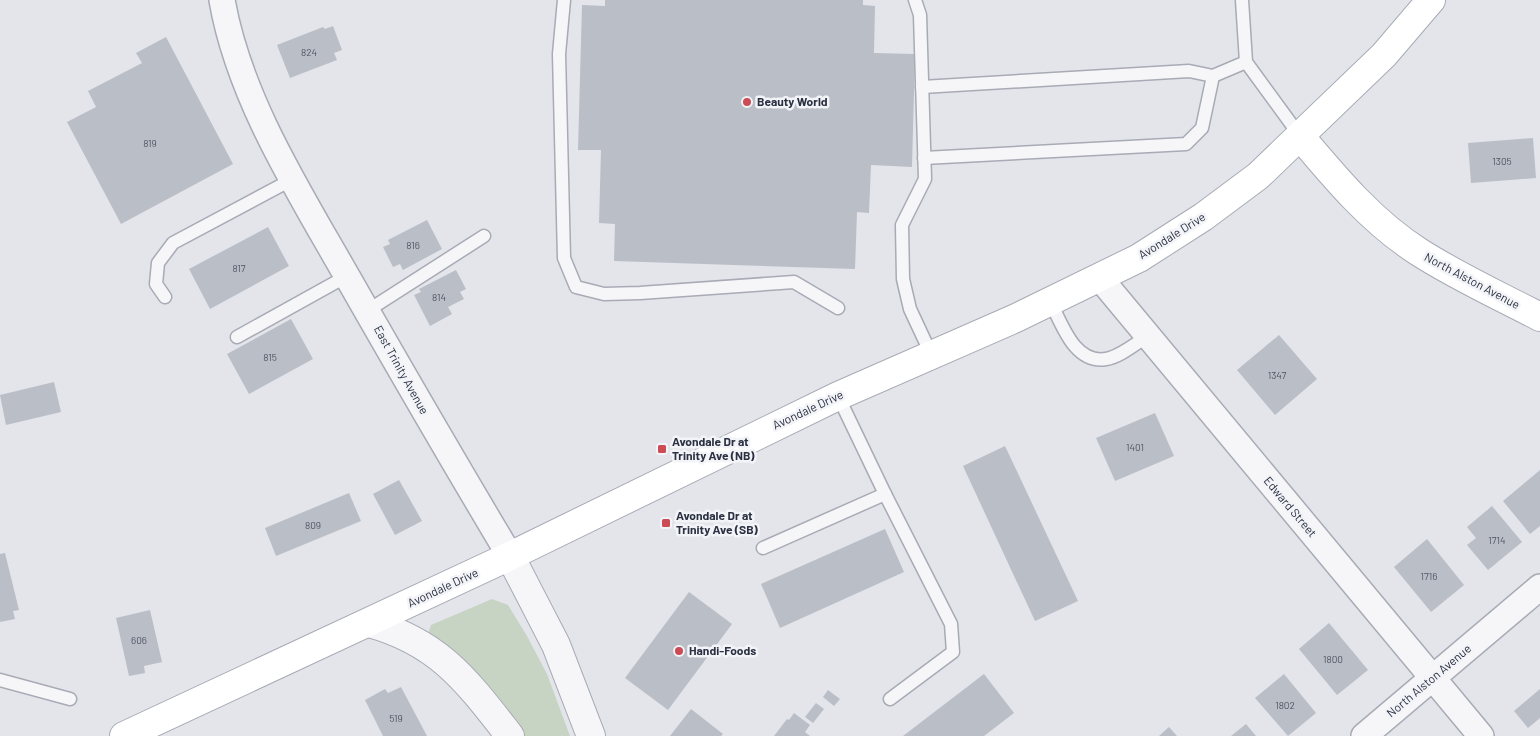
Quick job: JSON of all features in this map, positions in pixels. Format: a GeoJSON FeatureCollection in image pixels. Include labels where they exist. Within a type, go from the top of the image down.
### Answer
{"type":"FeatureCollection","features":[{"type":"Feature","properties":{"kind":"main road","name":"Avondale Drive"},"geometry":{"type":"LineString","coordinates":[[124,736],[510,556],[838,396],[1050,302],[1139,258],[1209,213],[1258,176],[1384,55],[1431,0]]}},
{"type":"Feature","properties":{"kind":"main road","name":"North Alston Avenue"},"geometry":{"type":"LineString","coordinates":[[1300,136],[1338,181],[1369,212],[1418,252],[1458,276],[1540,317]]}},
{"type":"Feature","properties":{"kind":"street","name":"East Trinity Avenue"},"geometry":{"type":"LineString","coordinates":[[222,0],[240,71],[264,124],[435,431],[510,556],[556,645],[591,736]]}},
{"type":"Feature","properties":{"kind":"street","name":"Edward Street"},"geometry":{"type":"LineString","coordinates":[[1099,277],[1481,736]]}},
{"type":"Feature","properties":{"kind":"street","name":"North Alston Avenue"},"geometry":{"type":"LineString","coordinates":[[1364,736],[1540,587]]}},
{"type":"Feature","properties":{"kind":"street"},"geometry":{"type":"LineString","coordinates":[[369,623],[390,628],[428,648],[463,677],[510,736]]}},
{"type":"Feature","properties":{"kind":"lane"},"geometry":{"type":"LineString","coordinates":[[564,0],[560,54],[564,258],[576,287],[604,294],[794,282],[838,308]]}},
{"type":"Feature","properties":{"kind":"lane"},"geometry":{"type":"LineString","coordinates":[[915,0],[920,15],[925,179],[902,225],[903,279],[910,309],[931,354]]}},
{"type":"Feature","properties":{"kind":"lane"},"geometry":{"type":"LineString","coordinates":[[1242,0],[1246,62],[1300,136]]}},
{"type":"Feature","properties":{"kind":"lane"},"geometry":{"type":"LineString","coordinates":[[922,87],[1189,71],[1213,76],[1246,62]]}},
{"type":"Feature","properties":{"kind":"lane"},"geometry":{"type":"LineString","coordinates":[[924,158],[1186,144],[1202,128],[1213,76]]}},
{"type":"Feature","properties":{"kind":"lane"},"geometry":{"type":"LineString","coordinates":[[165,297],[156,284],[158,263],[173,244],[293,179]]}},
{"type":"Feature","properties":{"kind":"lane"},"geometry":{"type":"LineString","coordinates":[[367,311],[484,236]]}},
{"type":"Feature","properties":{"kind":"lane"},"geometry":{"type":"LineString","coordinates":[[237,337],[347,276]]}},
{"type":"Feature","properties":{"kind":"lane"},"geometry":{"type":"LineString","coordinates":[[1050,302],[1074,347],[1092,358],[1107,359],[1148,336]]}},
{"type":"Feature","properties":{"kind":"lane"},"geometry":{"type":"LineString","coordinates":[[838,396],[884,494],[951,624],[953,652],[890,699]]}},
{"type":"Feature","properties":{"kind":"lane"},"geometry":{"type":"LineString","coordinates":[[763,548],[884,494]]}},
{"type":"Feature","properties":{"kind":"lane"},"geometry":{"type":"LineString","coordinates":[[0,680],[70,699]]}},
{"type":"Feature","properties":{"kind":"green space"},"geometry":{"type":"Polygon","coordinates":[[[492,599],[508,605],[527,636],[547,674],[570,736],[520,736],[428,634],[431,625],[492,599]]]}},
{"type":"Feature","properties":{"kind":"building","name":"Beauty World"},"geometry":{"type":"Polygon","coordinates":[[[605,0],[863,0],[863,5],[875,6],[874,53],[915,54],[912,167],[871,165],[869,213],[857,212],[855,269],[614,261],[615,224],[599,223],[601,150],[578,150],[582,5],[605,6],[605,0]]]}},
{"type":"Feature","properties":{"kind":"building"},"geometry":{"type":"Polygon","coordinates":[[[333,26],[342,50],[334,53],[337,60],[290,78],[277,45],[323,27],[325,29],[333,26]]]}},
{"type":"Feature","properties":{"kind":"building"},"geometry":{"type":"Polygon","coordinates":[[[166,37],[233,164],[121,224],[67,122],[96,107],[88,91],[142,63],[136,53],[166,37]]]}},
{"type":"Feature","properties":{"kind":"building"},"geometry":{"type":"Polygon","coordinates":[[[1533,138],[1536,178],[1471,183],[1468,143],[1533,138]]]}},
{"type":"Feature","properties":{"kind":"building"},"geometry":{"type":"Polygon","coordinates":[[[427,220],[442,249],[403,270],[400,264],[393,267],[383,247],[390,244],[388,240],[427,220]]]}},
{"type":"Feature","properties":{"kind":"building"},"geometry":{"type":"Polygon","coordinates":[[[268,227],[289,266],[210,309],[189,269],[268,227]]]}},
{"type":"Feature","properties":{"kind":"building"},"geometry":{"type":"Polygon","coordinates":[[[456,270],[466,289],[460,292],[464,299],[448,307],[452,314],[430,326],[414,295],[421,292],[419,289],[456,270]]]}},
{"type":"Feature","properties":{"kind":"building"},"geometry":{"type":"Polygon","coordinates":[[[291,319],[313,359],[249,394],[227,354],[291,319]]]}},
{"type":"Feature","properties":{"kind":"building"},"geometry":{"type":"Polygon","coordinates":[[[1279,335],[1317,379],[1275,415],[1237,370],[1279,335]]]}},
{"type":"Feature","properties":{"kind":"building"},"geometry":{"type":"Polygon","coordinates":[[[54,382],[61,412],[6,425],[0,395],[54,382]]]}},
{"type":"Feature","properties":{"kind":"building"},"geometry":{"type":"Polygon","coordinates":[[[1155,413],[1174,456],[1115,481],[1096,438],[1155,413]]]}},
{"type":"Feature","properties":{"kind":"building"},"geometry":{"type":"Polygon","coordinates":[[[1005,446],[1078,601],[1035,621],[963,466],[1005,446]]]}},
{"type":"Feature","properties":{"kind":"building"},"geometry":{"type":"Polygon","coordinates":[[[1540,470],[1540,526],[1530,534],[1503,501],[1540,470]]]}},
{"type":"Feature","properties":{"kind":"building"},"geometry":{"type":"Polygon","coordinates":[[[399,480],[422,521],[395,535],[373,494],[399,480]]]}},
{"type":"Feature","properties":{"kind":"building"},"geometry":{"type":"Polygon","coordinates":[[[349,493],[361,521],[276,556],[265,528],[349,493]]]}},
{"type":"Feature","properties":{"kind":"building"},"geometry":{"type":"Polygon","coordinates":[[[1492,506],[1522,542],[1488,570],[1467,545],[1476,538],[1467,527],[1492,506]]]}},
{"type":"Feature","properties":{"kind":"building"},"geometry":{"type":"Polygon","coordinates":[[[885,529],[904,572],[780,628],[761,584],[885,529]]]}},
{"type":"Feature","properties":{"kind":"building"},"geometry":{"type":"Polygon","coordinates":[[[1427,539],[1464,585],[1431,612],[1394,567],[1427,539]]]}},
{"type":"Feature","properties":{"kind":"building"},"geometry":{"type":"Polygon","coordinates":[[[5,553],[19,610],[13,611],[15,619],[0,622],[0,554],[5,553]]]}},
{"type":"Feature","properties":{"kind":"building","name":"Handi-Foods"},"geometry":{"type":"Polygon","coordinates":[[[689,592],[732,624],[668,710],[625,678],[689,592]]]}},
{"type":"Feature","properties":{"kind":"building"},"geometry":{"type":"Polygon","coordinates":[[[150,610],[162,662],[144,666],[145,673],[129,676],[116,618],[150,610]]]}},
{"type":"Feature","properties":{"kind":"building"},"geometry":{"type":"Polygon","coordinates":[[[1329,623],[1368,670],[1337,695],[1299,649],[1329,623]]]}},
{"type":"Feature","properties":{"kind":"building"},"geometry":{"type":"Polygon","coordinates":[[[984,674],[1014,713],[984,736],[903,736],[984,674]]]}},
{"type":"Feature","properties":{"kind":"building"},"geometry":{"type":"Polygon","coordinates":[[[1284,674],[1316,713],[1288,736],[1255,698],[1284,674]]]}},
{"type":"Feature","properties":{"kind":"building"},"geometry":{"type":"Polygon","coordinates":[[[401,687],[427,736],[383,736],[365,700],[385,689],[388,693],[401,687]]]}},
{"type":"Feature","properties":{"kind":"building"},"geometry":{"type":"Polygon","coordinates":[[[1540,689],[1540,718],[1528,728],[1514,711],[1540,689]]]}},
{"type":"Feature","properties":{"kind":"building"},"geometry":{"type":"Polygon","coordinates":[[[828,690],[840,699],[834,706],[823,697],[828,690]]]}},
{"type":"Feature","properties":{"kind":"building"},"geometry":{"type":"Polygon","coordinates":[[[816,703],[824,709],[813,723],[805,717],[816,703]]]}},
{"type":"Feature","properties":{"kind":"building"},"geometry":{"type":"Polygon","coordinates":[[[691,709],[723,734],[721,736],[670,736],[691,709]]]}},
{"type":"Feature","properties":{"kind":"building"},"geometry":{"type":"Polygon","coordinates":[[[794,713],[810,725],[805,732],[810,736],[774,736],[787,719],[789,720],[794,713]]]}},
{"type":"Feature","properties":{"kind":"building"},"geometry":{"type":"Polygon","coordinates":[[[1246,724],[1256,736],[1231,736],[1246,724]]]}},
{"type":"Feature","properties":{"kind":"building"},"geometry":{"type":"Polygon","coordinates":[[[1169,727],[1177,736],[1159,736],[1169,727]]]}},
{"type":"Feature","properties":{"kind":"place","name":"Beauty World"},"geometry":{"type":"Point","coordinates":[747,102]}},
{"type":"Feature","properties":{"kind":"place","name":"Avondale Dr at Trinity Ave (NB)"},"geometry":{"type":"Point","coordinates":[662,449]}},
{"type":"Feature","properties":{"kind":"place","name":"Avondale Dr at Trinity Ave (SB)"},"geometry":{"type":"Point","coordinates":[666,523]}},
{"type":"Feature","properties":{"kind":"place","name":"Handi-Foods"},"geometry":{"type":"Point","coordinates":[679,651]}}]}
